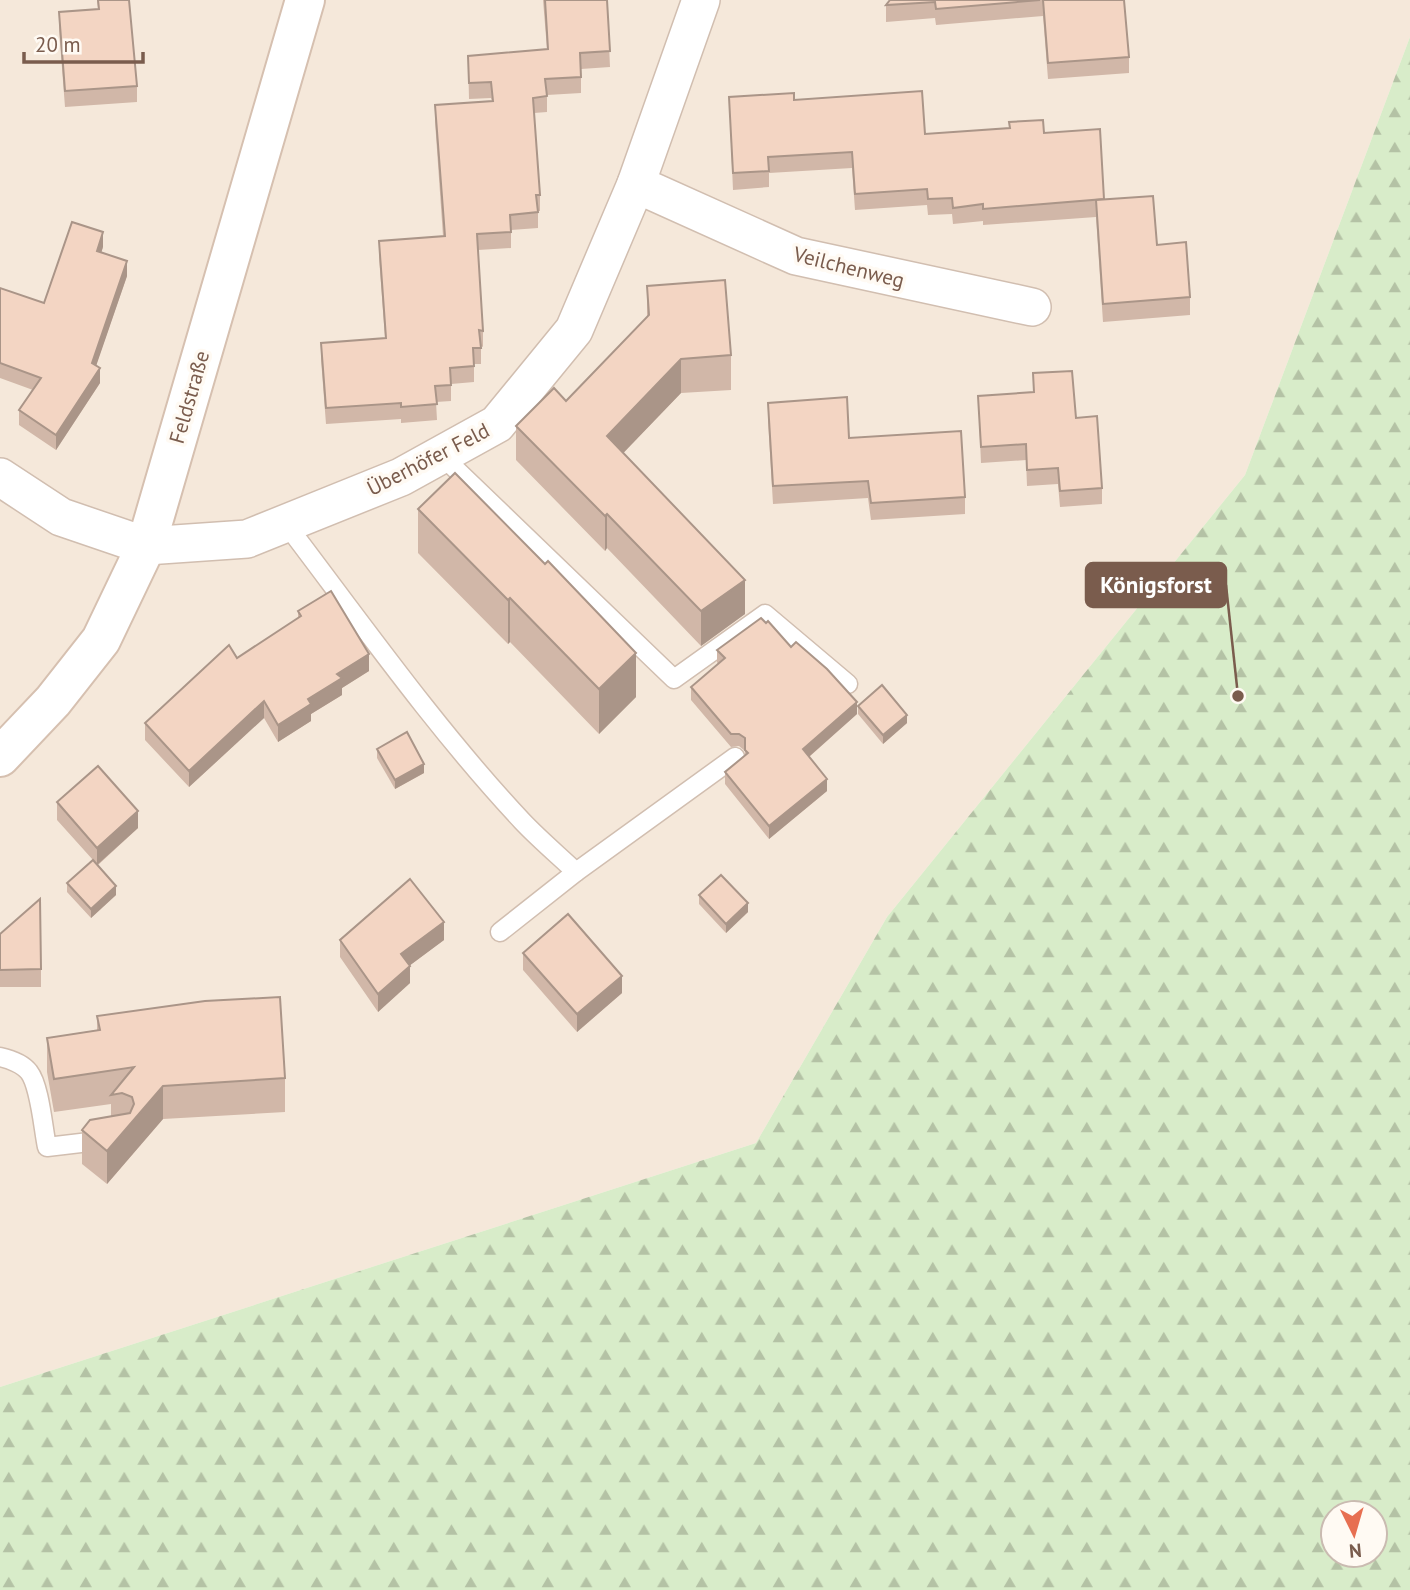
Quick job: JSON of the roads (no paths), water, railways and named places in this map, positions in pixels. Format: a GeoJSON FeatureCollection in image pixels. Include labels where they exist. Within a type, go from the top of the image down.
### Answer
{"type":"FeatureCollection","features":[{"type":"Feature","properties":{"kind":"main road","name":"Feldstraße"},"geometry":{"type":"LineString","coordinates":[[0,757],[53,701],[101,639],[145,546],[305,0]]}},
{"type":"Feature","properties":{"kind":"street","name":"Überhöfer Feld"},"geometry":{"type":"LineString","coordinates":[[145,546],[247,539],[401,477],[497,424],[574,330],[636,184],[701,0]]}},
{"type":"Feature","properties":{"kind":"street","name":"Veilchenweg"},"geometry":{"type":"LineString","coordinates":[[636,184],[796,256],[1032,307]]}},
{"type":"Feature","properties":{"kind":"street"},"geometry":{"type":"LineString","coordinates":[[0,477],[61,517],[145,546]]}},
{"type":"Feature","properties":{"kind":"lane"},"geometry":{"type":"LineString","coordinates":[[441,455],[674,679],[765,614],[848,684]]}},
{"type":"Feature","properties":{"kind":"lane"},"geometry":{"type":"LineString","coordinates":[[286,524],[422,703],[484,778],[523,823],[576,872]]}},
{"type":"Feature","properties":{"kind":"lane"},"geometry":{"type":"LineString","coordinates":[[500,932],[576,872],[735,757]]}},
{"type":"Feature","properties":{"kind":"lane"},"geometry":{"type":"LineString","coordinates":[[0,1056],[29,1071],[36,1089],[47,1147],[123,1138]]}},
{"type":"Feature","properties":{"kind":"place","name":"Königsforst"},"geometry":{"type":"Point","coordinates":[1238,696]}}]}
